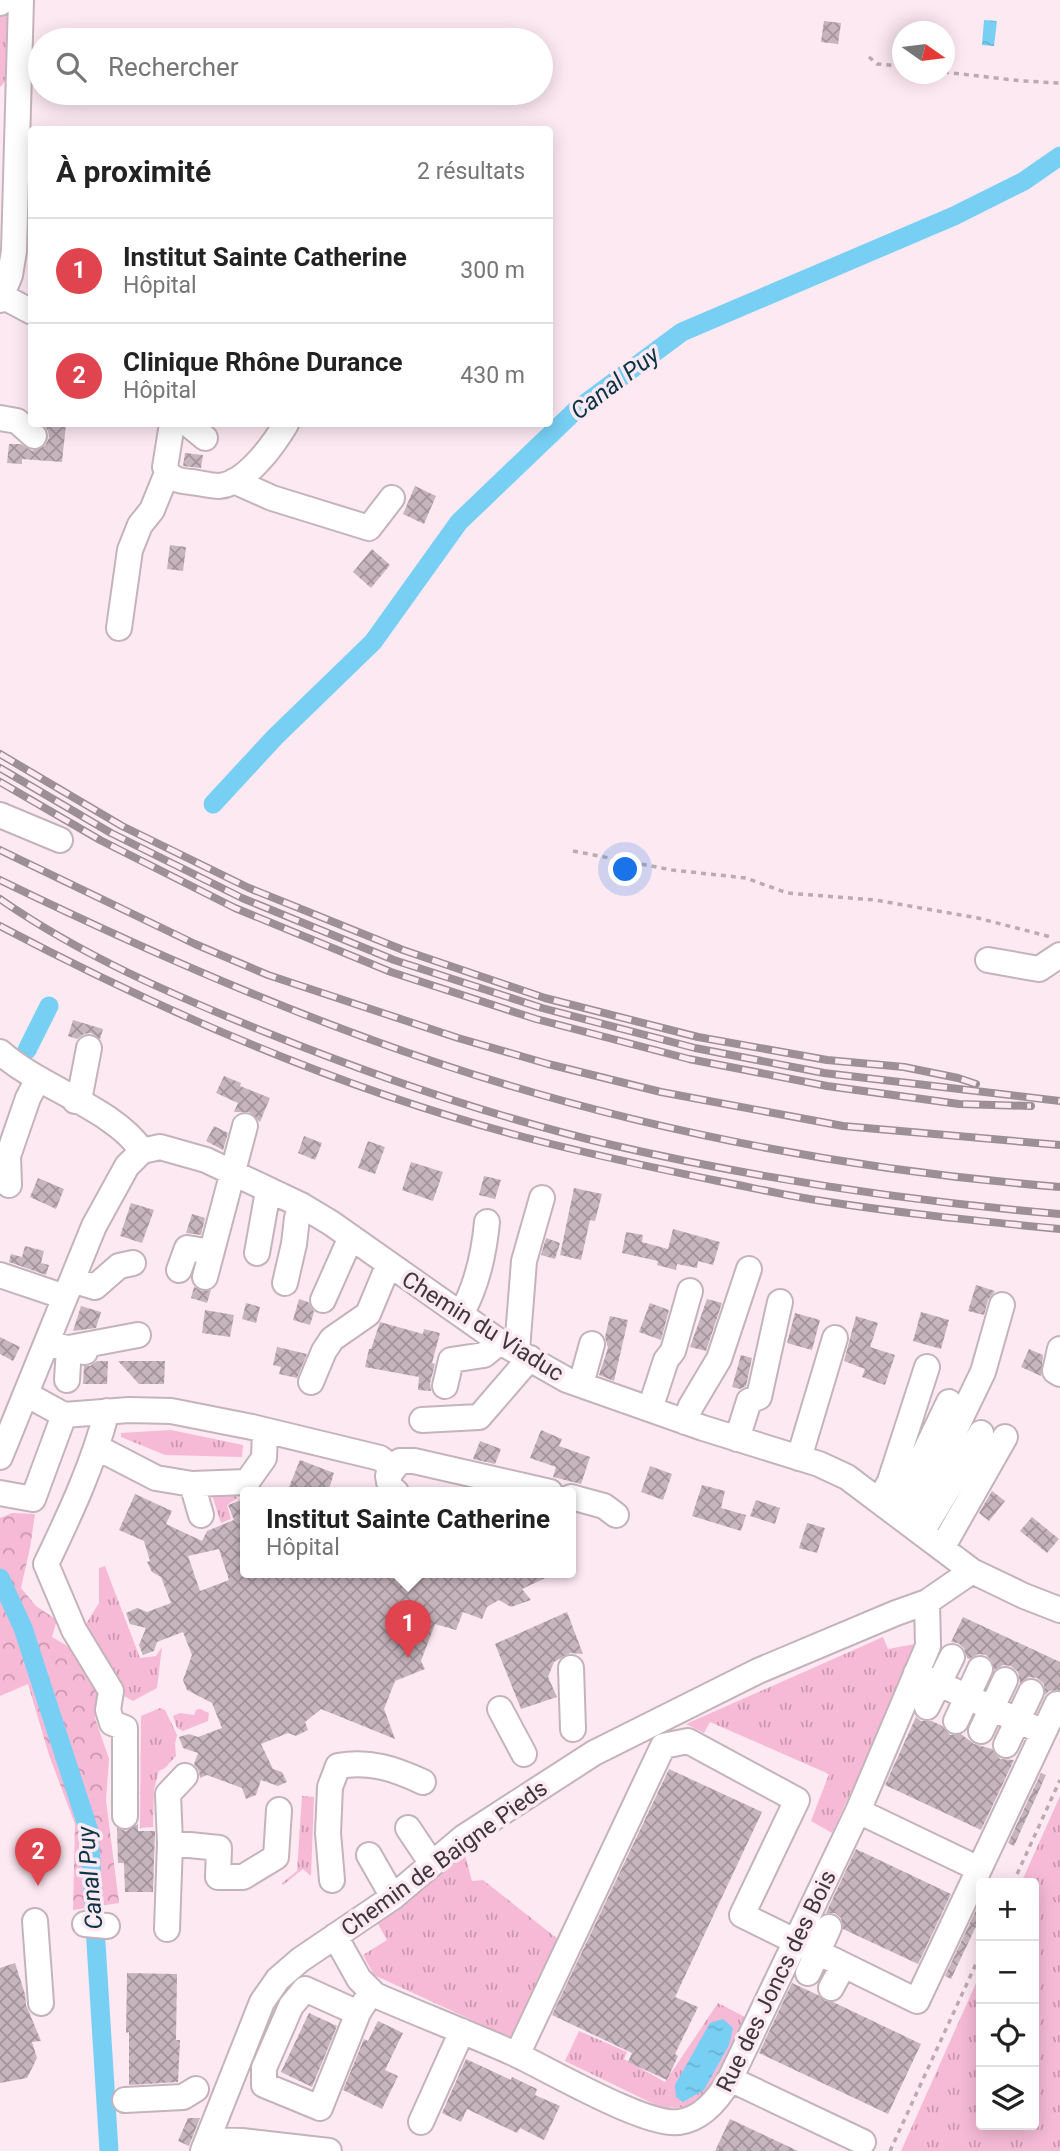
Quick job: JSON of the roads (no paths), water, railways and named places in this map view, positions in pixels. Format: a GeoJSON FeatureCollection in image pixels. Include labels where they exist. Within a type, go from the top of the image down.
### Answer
{"type":"FeatureCollection","features":[{"type":"Feature","properties":{"kind":"street"},"geometry":{"type":"LineString","coordinates":[[21,0],[17,121],[7,242],[10,275],[1,297],[28,310]]}},
{"type":"Feature","properties":{"kind":"street"},"geometry":{"type":"LineString","coordinates":[[17,121],[28,137]]}},
{"type":"Feature","properties":{"kind":"street"},"geometry":{"type":"LineString","coordinates":[[0,418],[17,421],[34,436]]}},
{"type":"Feature","properties":{"kind":"street"},"geometry":{"type":"LineString","coordinates":[[172,427],[165,467],[167,473],[173,479],[219,486],[234,481],[273,446],[284,427]]}},
{"type":"Feature","properties":{"kind":"street"},"geometry":{"type":"LineString","coordinates":[[119,628],[130,550],[167,473]]}},
{"type":"Feature","properties":{"kind":"street"},"geometry":{"type":"LineString","coordinates":[[234,481],[272,498],[369,528],[392,498]]}},
{"type":"Feature","properties":{"kind":"street"},"geometry":{"type":"LineString","coordinates":[[0,816],[60,840]]}},
{"type":"Feature","properties":{"kind":"street"},"geometry":{"type":"LineString","coordinates":[[988,960],[1039,969],[1060,954]]}},
{"type":"Feature","properties":{"kind":"street"},"geometry":{"type":"LineString","coordinates":[[75,1101],[80,1095],[89,1048]]}},
{"type":"Feature","properties":{"kind":"street"},"geometry":{"type":"LineString","coordinates":[[19,1066],[116,1123],[133,1137],[142,1151],[127,1166],[113,1189],[94,1226],[66,1297],[58,1346],[67,1380]]}},
{"type":"Feature","properties":{"kind":"street"},"geometry":{"type":"LineString","coordinates":[[9,1185],[8,1156],[28,1097],[19,1066]]}},
{"type":"Feature","properties":{"kind":"street"},"geometry":{"type":"LineString","coordinates":[[205,1277],[245,1126]]}},
{"type":"Feature","properties":{"kind":"street","name":"Chemin du Viaduc"},"geometry":{"type":"LineString","coordinates":[[142,1151],[160,1147],[206,1160],[302,1205],[351,1237],[388,1266],[567,1380],[685,1422],[799,1458],[847,1477],[972,1571],[1060,1610]]}},
{"type":"Feature","properties":{"kind":"street"},"geometry":{"type":"LineString","coordinates":[[257,1253],[268,1191]]}},
{"type":"Feature","properties":{"kind":"street"},"geometry":{"type":"LineString","coordinates":[[422,1420],[479,1417],[516,1350],[524,1261],[542,1198]]}},
{"type":"Feature","properties":{"kind":"street"},"geometry":{"type":"LineString","coordinates":[[285,1283],[294,1244],[296,1217],[302,1205]]}},
{"type":"Feature","properties":{"kind":"street"},"geometry":{"type":"LineString","coordinates":[[461,1314],[484,1252],[487,1222]]}},
{"type":"Feature","properties":{"kind":"street"},"geometry":{"type":"LineString","coordinates":[[323,1300],[351,1237]]}},
{"type":"Feature","properties":{"kind":"street"},"geometry":{"type":"LineString","coordinates":[[178,1270],[187,1248],[211,1252]]}},
{"type":"Feature","properties":{"kind":"street"},"geometry":{"type":"LineString","coordinates":[[0,1293],[3,1291],[66,1297],[95,1287],[119,1266],[133,1264]]}},
{"type":"Feature","properties":{"kind":"street"},"geometry":{"type":"LineString","coordinates":[[312,1382],[324,1351],[332,1339],[368,1314],[388,1266]]}},
{"type":"Feature","properties":{"kind":"street"},"geometry":{"type":"LineString","coordinates":[[685,1422],[719,1359],[749,1269]]}},
{"type":"Feature","properties":{"kind":"street"},"geometry":{"type":"LineString","coordinates":[[0,1275],[66,1297]]}},
{"type":"Feature","properties":{"kind":"street"},"geometry":{"type":"LineString","coordinates":[[650,1409],[666,1360],[673,1351],[690,1292]]}},
{"type":"Feature","properties":{"kind":"street"},"geometry":{"type":"LineString","coordinates":[[737,1439],[749,1401],[759,1396],[780,1302]]}},
{"type":"Feature","properties":{"kind":"street"},"geometry":{"type":"LineString","coordinates":[[901,1516],[983,1372],[1002,1305]]}},
{"type":"Feature","properties":{"kind":"street"},"geometry":{"type":"LineString","coordinates":[[0,1457],[26,1394],[58,1346],[138,1335]]}},
{"type":"Feature","properties":{"kind":"street"},"geometry":{"type":"LineString","coordinates":[[799,1458],[835,1338]]}},
{"type":"Feature","properties":{"kind":"street"},"geometry":{"type":"LineString","coordinates":[[581,1384],[592,1344]]}},
{"type":"Feature","properties":{"kind":"street"},"geometry":{"type":"LineString","coordinates":[[58,1346],[91,1354],[121,1352]]}},
{"type":"Feature","properties":{"kind":"street"},"geometry":{"type":"LineString","coordinates":[[1060,1349],[1055,1371],[1060,1374]]}},
{"type":"Feature","properties":{"kind":"street"},"geometry":{"type":"LineString","coordinates":[[445,1386],[451,1360],[516,1350]]}},
{"type":"Feature","properties":{"kind":"street"},"geometry":{"type":"LineString","coordinates":[[901,1516],[890,1481],[927,1367]]}},
{"type":"Feature","properties":{"kind":"street"},"geometry":{"type":"LineString","coordinates":[[26,1394],[64,1415],[107,1411],[171,1411],[265,1431],[380,1458],[395,1480]]}},
{"type":"Feature","properties":{"kind":"street"},"geometry":{"type":"LineString","coordinates":[[901,1516],[898,1494],[911,1483],[949,1402]]}},
{"type":"Feature","properties":{"kind":"street"},"geometry":{"type":"LineString","coordinates":[[107,1411],[98,1448],[83,1486],[46,1564],[74,1630],[111,1692],[108,1710],[112,1723],[125,1728],[125,1816]]}},
{"type":"Feature","properties":{"kind":"street"},"geometry":{"type":"LineString","coordinates":[[0,1493],[33,1499],[64,1415]]}},
{"type":"Feature","properties":{"kind":"street"},"geometry":{"type":"LineString","coordinates":[[98,1448],[156,1478],[192,1484],[247,1482],[264,1458],[265,1431]]}},
{"type":"Feature","properties":{"kind":"street"},"geometry":{"type":"LineString","coordinates":[[901,1516],[981,1433]]}},
{"type":"Feature","properties":{"kind":"street"},"geometry":{"type":"LineString","coordinates":[[942,1548],[1005,1437]]}},
{"type":"Feature","properties":{"kind":"street"},"geometry":{"type":"LineString","coordinates":[[395,1480],[400,1461],[414,1461],[528,1487]]}},
{"type":"Feature","properties":{"kind":"street"},"geometry":{"type":"LineString","coordinates":[[192,1484],[201,1516]]}},
{"type":"Feature","properties":{"kind":"street"},"geometry":{"type":"LineString","coordinates":[[576,1498],[604,1506],[617,1514]]}},
{"type":"Feature","properties":{"kind":"street","name":"Chemin de Baigne Pieds"},"geometry":{"type":"LineString","coordinates":[[206,2145],[262,2002],[278,1979],[300,1960],[393,1897],[475,1830],[594,1753],[758,1671],[927,1602],[972,1571]]}},
{"type":"Feature","properties":{"kind":"street","name":"Rue des Joncs des Bois"},"geometry":{"type":"LineString","coordinates":[[335,1936],[359,1979],[376,1996],[517,2055],[573,2084],[656,2120],[678,2123],[692,2119],[718,2101],[807,1956],[868,1824],[916,1673],[928,1646],[927,1602]]}},
{"type":"Feature","properties":{"kind":"street"},"geometry":{"type":"LineString","coordinates":[[928,1706],[952,1657]]}},
{"type":"Feature","properties":{"kind":"street"},"geometry":{"type":"LineString","coordinates":[[571,1668],[573,1729]]}},
{"type":"Feature","properties":{"kind":"street"},"geometry":{"type":"LineString","coordinates":[[956,1721],[980,1669]]}},
{"type":"Feature","properties":{"kind":"street"},"geometry":{"type":"LineString","coordinates":[[916,1673],[1044,1732]]}},
{"type":"Feature","properties":{"kind":"street"},"geometry":{"type":"LineString","coordinates":[[981,1731],[1006,1680]]}},
{"type":"Feature","properties":{"kind":"street"},"geometry":{"type":"LineString","coordinates":[[1006,1745],[1031,1692]]}},
{"type":"Feature","properties":{"kind":"street"},"geometry":{"type":"LineString","coordinates":[[517,2055],[663,1746],[688,1741],[797,1800],[742,1915],[807,1956],[843,1966],[917,2001],[1057,1704]]}},
{"type":"Feature","properties":{"kind":"street"},"geometry":{"type":"LineString","coordinates":[[500,1709],[524,1754]]}},
{"type":"Feature","properties":{"kind":"street"},"geometry":{"type":"LineString","coordinates":[[332,1880],[328,1833],[330,1787],[338,1766],[357,1762],[392,1768],[424,1782]]}},
{"type":"Feature","properties":{"kind":"street"},"geometry":{"type":"LineString","coordinates":[[167,1929],[170,1843],[168,1794],[186,1776]]}},
{"type":"Feature","properties":{"kind":"street"},"geometry":{"type":"LineString","coordinates":[[170,1843],[219,1848],[218,1877],[243,1877],[276,1857],[279,1810]]}},
{"type":"Feature","properties":{"kind":"street"},"geometry":{"type":"LineString","coordinates":[[868,1824],[979,1869]]}},
{"type":"Feature","properties":{"kind":"street"},"geometry":{"type":"LineString","coordinates":[[408,1828],[432,1864]]}},
{"type":"Feature","properties":{"kind":"street"},"geometry":{"type":"LineString","coordinates":[[369,1855],[393,1897]]}},
{"type":"Feature","properties":{"kind":"street"},"geometry":{"type":"LineString","coordinates":[[35,1921],[41,2003]]}},
{"type":"Feature","properties":{"kind":"street"},"geometry":{"type":"LineString","coordinates":[[807,1956],[829,1927]]}},
{"type":"Feature","properties":{"kind":"street"},"geometry":{"type":"LineString","coordinates":[[831,1988],[843,1966]]}},
{"type":"Feature","properties":{"kind":"street"},"geometry":{"type":"LineString","coordinates":[[358,2013],[305,1989],[291,2006],[269,2056],[264,2068],[264,2085],[320,2108],[358,2013],[372,1992]]}},
{"type":"Feature","properties":{"kind":"street"},"geometry":{"type":"LineString","coordinates":[[421,2122],[462,2031]]}},
{"type":"Feature","properties":{"kind":"street"},"geometry":{"type":"LineString","coordinates":[[730,2079],[863,2143]]}},
{"type":"Feature","properties":{"kind":"street"},"geometry":{"type":"LineString","coordinates":[[125,2100],[183,2097],[196,2089]]}},
{"type":"Feature","properties":{"kind":"street"},"geometry":{"type":"LineString","coordinates":[[206,2145],[242,2141],[329,2151]]}},
{"type":"Feature","properties":{"kind":"water"},"geometry":{"type":"Polygon","coordinates":[[[984,20],[997,21],[994,46],[982,45],[984,20]]]}},
{"type":"Feature","properties":{"kind":"water"},"geometry":{"type":"Polygon","coordinates":[[[723,2019],[733,2028],[729,2045],[704,2090],[683,2102],[676,2097],[675,2085],[710,2023],[723,2019]]]}},
{"type":"Feature","properties":{"kind":"waterway","name":"Canal Puy"},"geometry":{"type":"LineString","coordinates":[[213,804],[275,737],[373,642],[459,522],[575,411],[682,332],[954,216],[1024,181],[1060,156]]}},
{"type":"Feature","properties":{"kind":"waterway","name":"Canal Puy"},"geometry":{"type":"LineString","coordinates":[[27,1050],[49,1006]]}},
{"type":"Feature","properties":{"kind":"waterway","name":"Canal Puy"},"geometry":{"type":"LineString","coordinates":[[0,1578],[23,1628],[89,1831],[109,2151]]}},
{"type":"Feature","properties":{"kind":"railway"},"geometry":{"type":"LineString","coordinates":[[0,754],[122,826],[249,888],[403,950],[545,998],[698,1037],[827,1060],[904,1067],[976,1084]]}},
{"type":"Feature","properties":{"kind":"railway"},"geometry":{"type":"LineString","coordinates":[[0,768],[111,833],[242,898],[394,960],[542,1008],[695,1048],[824,1073],[1060,1101]]}},
{"type":"Feature","properties":{"kind":"railway"},"geometry":{"type":"LineString","coordinates":[[0,782],[100,840],[235,908],[391,972],[536,1019],[689,1059],[827,1086],[959,1104],[1031,1106]]}},
{"type":"Feature","properties":{"kind":"railway"},"geometry":{"type":"LineString","coordinates":[[0,850],[195,944],[268,975],[458,1038],[548,1064],[661,1092],[843,1126],[1060,1145]]}},
{"type":"Feature","properties":{"kind":"railway"},"geometry":{"type":"LineString","coordinates":[[0,880],[107,931],[271,1001],[382,1044],[514,1087],[590,1108],[745,1144],[902,1170],[1060,1187]]}},
{"type":"Feature","properties":{"kind":"railway"},"geometry":{"type":"LineString","coordinates":[[0,899],[63,939],[196,1004],[350,1065],[524,1122],[612,1145],[779,1178],[947,1203],[1060,1214]]}},
{"type":"Feature","properties":{"kind":"railway"},"geometry":{"type":"LineString","coordinates":[[0,926],[124,988],[252,1045],[384,1094],[516,1135],[642,1165],[804,1198],[907,1213],[1060,1229]]}},
{"type":"Feature","properties":{"kind":"place","name":"Institut Sainte Catherine"},"geometry":{"type":"Point","coordinates":[408,1658]}},
{"type":"Feature","properties":{"kind":"place","name":"Clinique Rhône Durance"},"geometry":{"type":"Point","coordinates":[38,1886]}}]}
